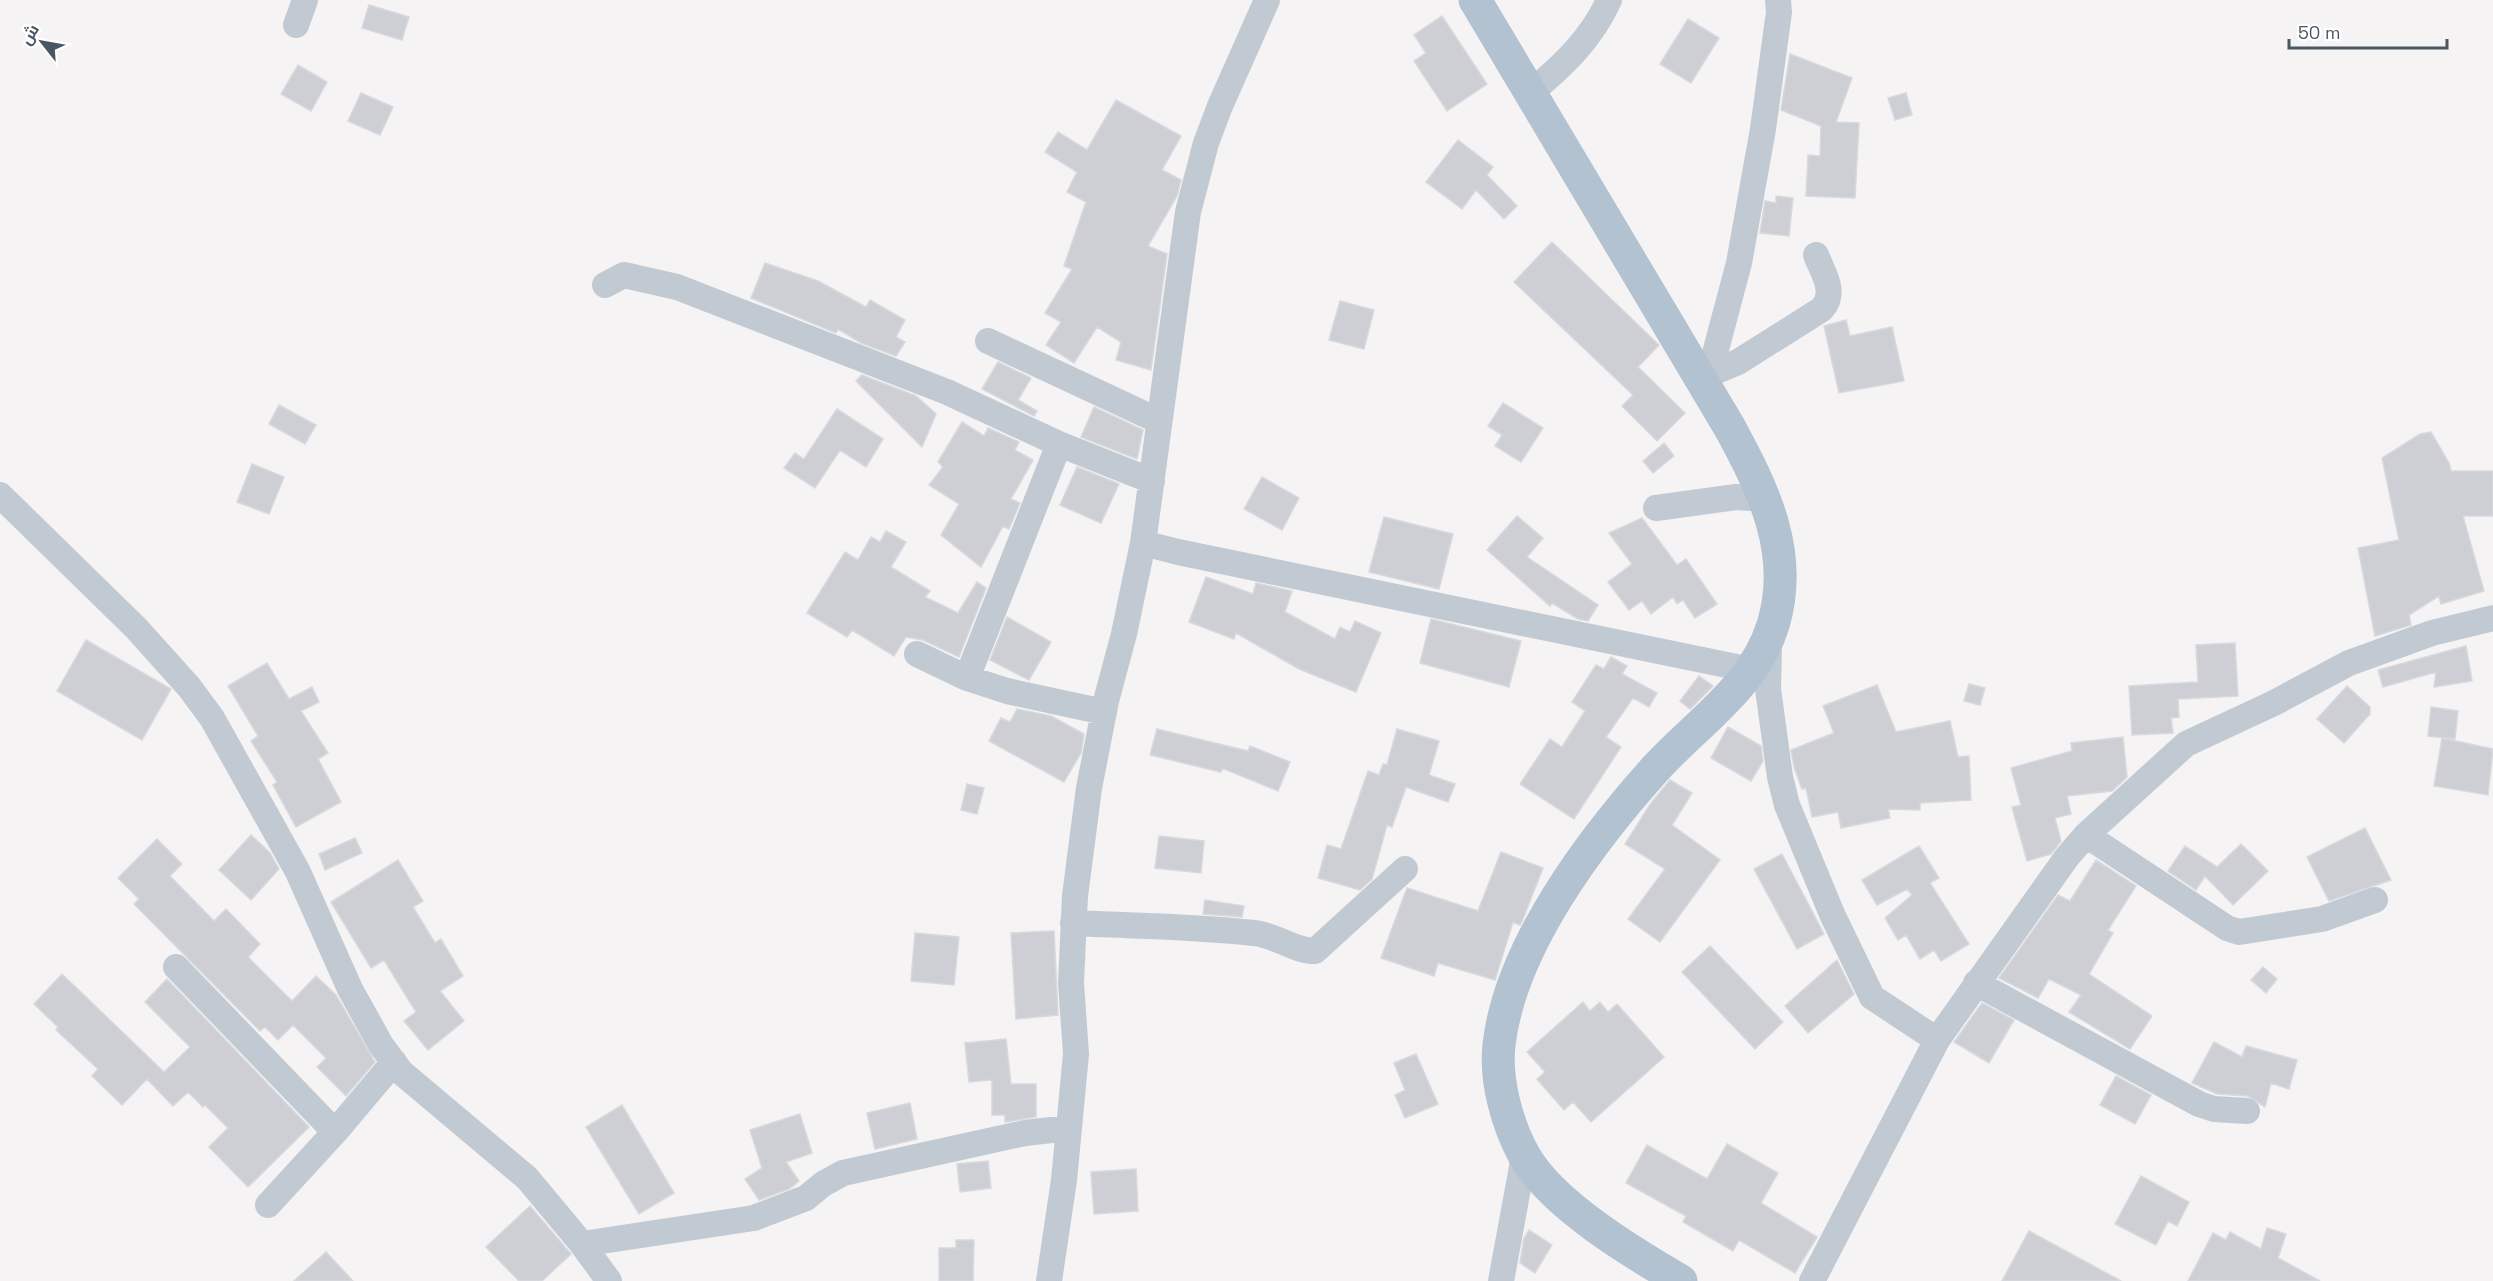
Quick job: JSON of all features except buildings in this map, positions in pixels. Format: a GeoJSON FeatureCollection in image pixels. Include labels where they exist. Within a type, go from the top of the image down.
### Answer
{"type":"FeatureCollection","features":[{"type":"Feature","properties":{"kind":"main road"},"geometry":{"type":"LineString","coordinates":[[1475,0],[1709,380],[1759,481],[1776,531],[1780,557],[1777,607],[1769,638],[1751,670],[1723,704],[1662,762],[1617,812],[1578,867],[1541,927],[1514,982],[1499,1048],[1501,1084],[1514,1132],[1524,1156],[1541,1177],[1592,1223],[1681,1281]]}},
{"type":"Feature","properties":{"kind":"street"},"geometry":{"type":"LineString","coordinates":[[296,25],[304,0]]}},
{"type":"Feature","properties":{"kind":"street"},"geometry":{"type":"LineString","coordinates":[[1049,1281],[1076,1054],[1071,983],[1075,896],[1089,788],[1143,543],[1188,212],[1216,115],[1266,0]]}},
{"type":"Feature","properties":{"kind":"street"},"geometry":{"type":"LineString","coordinates":[[1531,92],[1569,61],[1609,0]]}},
{"type":"Feature","properties":{"kind":"street"},"geometry":{"type":"LineString","coordinates":[[1709,380],[1739,263],[1763,129],[1779,12],[1778,0]]}},
{"type":"Feature","properties":{"kind":"street"},"geometry":{"type":"LineString","coordinates":[[1709,380],[1826,305],[1829,296],[1828,282],[1816,255]]}},
{"type":"Feature","properties":{"kind":"street"},"geometry":{"type":"LineString","coordinates":[[605,285],[624,275],[677,287],[947,392],[1059,444],[1152,481]]}},
{"type":"Feature","properties":{"kind":"street"},"geometry":{"type":"LineString","coordinates":[[988,341],[1159,421]]}},
{"type":"Feature","properties":{"kind":"street"},"geometry":{"type":"LineString","coordinates":[[967,678],[1059,444]]}},
{"type":"Feature","properties":{"kind":"street"},"geometry":{"type":"LineString","coordinates":[[0,495],[136,628],[189,687],[212,718],[297,872],[350,988],[393,1062],[401,1072],[527,1178],[582,1244],[609,1281]]}},
{"type":"Feature","properties":{"kind":"street"},"geometry":{"type":"LineString","coordinates":[[1656,508],[1736,497],[1766,499]]}},
{"type":"Feature","properties":{"kind":"street"},"geometry":{"type":"LineString","coordinates":[[1143,543],[1540,628],[1751,670]]}},
{"type":"Feature","properties":{"kind":"street"},"geometry":{"type":"LineString","coordinates":[[1812,1281],[1937,1040],[2067,857],[2086,835],[2186,744],[2274,704],[2349,663],[2432,633],[2493,618]]}},
{"type":"Feature","properties":{"kind":"street"},"geometry":{"type":"LineString","coordinates":[[1769,638],[1768,689],[1779,777],[1787,805],[1832,914],[1872,997],[1937,1040]]}},
{"type":"Feature","properties":{"kind":"street"},"geometry":{"type":"LineString","coordinates":[[917,654],[967,678],[1007,691],[1104,712]]}},
{"type":"Feature","properties":{"kind":"street"},"geometry":{"type":"LineString","coordinates":[[2086,835],[2227,928],[2239,932],[2322,919],[2376,900]]}},
{"type":"Feature","properties":{"kind":"street"},"geometry":{"type":"LineString","coordinates":[[1074,923],[1257,933],[1286,942],[1304,951],[1315,951],[1405,869]]}},
{"type":"Feature","properties":{"kind":"street"},"geometry":{"type":"LineString","coordinates":[[176,967],[335,1132]]}},
{"type":"Feature","properties":{"kind":"street"},"geometry":{"type":"LineString","coordinates":[[1976,983],[2199,1104],[2223,1110],[2247,1111]]}},
{"type":"Feature","properties":{"kind":"street"},"geometry":{"type":"LineString","coordinates":[[268,1205],[335,1132],[393,1062]]}},
{"type":"Feature","properties":{"kind":"street"},"geometry":{"type":"LineString","coordinates":[[582,1244],[754,1218],[789,1207],[843,1173],[1025,1133],[1069,1128]]}},
{"type":"Feature","properties":{"kind":"street"},"geometry":{"type":"LineString","coordinates":[[1501,1281],[1524,1156]]}}]}
